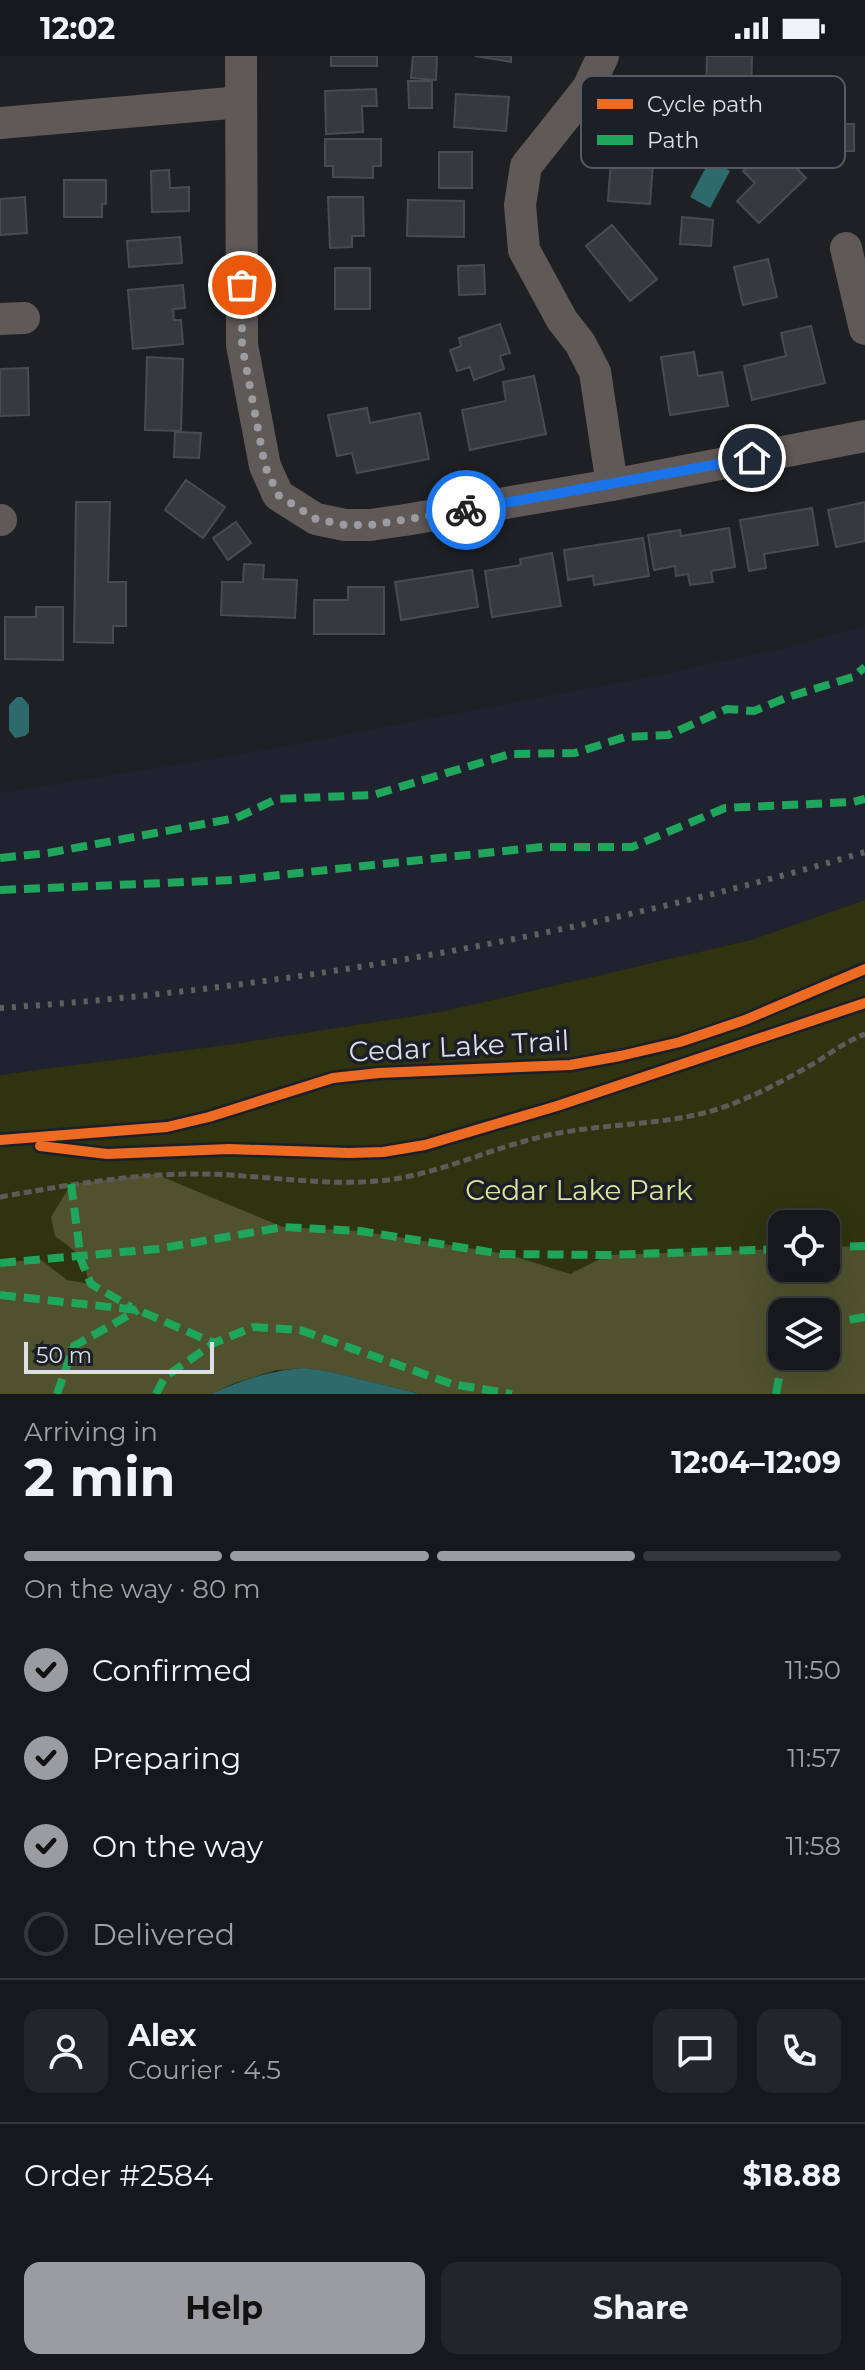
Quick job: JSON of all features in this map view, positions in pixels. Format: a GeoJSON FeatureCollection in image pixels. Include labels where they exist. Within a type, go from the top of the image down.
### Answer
{"type":"FeatureCollection","features":[{"type":"Feature","properties":{"kind":"street"},"geometry":{"type":"LineString","coordinates":[[241,56],[242,345],[265,466],[278,495],[316,519],[345,525],[405,520],[612,485],[865,436]]}},
{"type":"Feature","properties":{"kind":"street"},"geometry":{"type":"LineString","coordinates":[[594,76],[603,56]]}},
{"type":"Feature","properties":{"kind":"street"},"geometry":{"type":"LineString","coordinates":[[581,97],[526,166],[520,205],[524,250],[595,372],[612,485]]}},
{"type":"Feature","properties":{"kind":"street"},"geometry":{"type":"LineString","coordinates":[[0,123],[241,102]]}},
{"type":"Feature","properties":{"kind":"street"},"geometry":{"type":"LineString","coordinates":[[846,248],[865,329]]}},
{"type":"Feature","properties":{"kind":"path"},"geometry":{"type":"LineString","coordinates":[[0,1197],[71,1184],[155,1174],[206,1174],[324,1182],[379,1181],[430,1172],[520,1142],[565,1132],[685,1118],[735,1103],[788,1078],[865,1034]]}},
{"type":"Feature","properties":{"kind":"path"},"geometry":{"type":"LineString","coordinates":[[69,1169],[71,1184]]}},
{"type":"Feature","properties":{"kind":"shaded area"},"geometry":{"type":"Polygon","coordinates":[[[865,626],[865,900],[751,940],[441,1012],[227,1045],[0,1075],[0,793],[243,754],[649,677],[781,649],[865,626]]]}},
{"type":"Feature","properties":{"kind":"green space","name":"Cedar Lake Park"},"geometry":{"type":"Polygon","coordinates":[[[865,900],[865,1394],[421,1394],[395,1387],[277,1370],[211,1394],[0,1394],[0,1075],[227,1045],[441,1012],[751,940],[865,900]]]}},
{"type":"Feature","properties":{"kind":"green space"},"geometry":{"type":"Polygon","coordinates":[[[155,1174],[283,1227],[360,1231],[507,1254],[570,1274],[608,1255],[768,1249],[768,1282],[840,1282],[840,1247],[865,1246],[865,1394],[421,1394],[305,1368],[277,1370],[211,1394],[0,1394],[0,1263],[40,1259],[67,1280],[90,1284],[80,1255],[55,1236],[51,1217],[71,1184],[155,1174]]]}},
{"type":"Feature","properties":{"kind":"water"},"geometry":{"type":"Polygon","coordinates":[[[706,168],[730,171],[710,208],[690,197],[706,168]]]}},
{"type":"Feature","properties":{"kind":"water"},"geometry":{"type":"Polygon","coordinates":[[[17,697],[22,697],[29,705],[29,732],[15,738],[9,730],[9,705],[17,697]]]}},
{"type":"Feature","properties":{"kind":"water"},"geometry":{"type":"Polygon","coordinates":[[[305,1368],[421,1394],[211,1394],[257,1376],[305,1368]]]}},
{"type":"Feature","properties":{"kind":"building"},"geometry":{"type":"Polygon","coordinates":[[[331,56],[377,56],[377,66],[331,66],[331,56]]]}},
{"type":"Feature","properties":{"kind":"building"},"geometry":{"type":"Polygon","coordinates":[[[413,56],[437,56],[436,80],[411,78],[413,56]]]}},
{"type":"Feature","properties":{"kind":"building"},"geometry":{"type":"Polygon","coordinates":[[[475,56],[511,56],[511,62],[475,56]]]}},
{"type":"Feature","properties":{"kind":"building"},"geometry":{"type":"Polygon","coordinates":[[[707,56],[752,56],[751,76],[706,76],[707,56]]]}},
{"type":"Feature","properties":{"kind":"building"},"geometry":{"type":"Polygon","coordinates":[[[408,81],[432,81],[432,108],[409,108],[408,81]]]}},
{"type":"Feature","properties":{"kind":"building"},"geometry":{"type":"Polygon","coordinates":[[[376,89],[377,106],[362,106],[363,132],[326,134],[325,91],[376,89]]]}},
{"type":"Feature","properties":{"kind":"building"},"geometry":{"type":"Polygon","coordinates":[[[456,94],[509,97],[506,131],[454,127],[456,94]]]}},
{"type":"Feature","properties":{"kind":"building"},"geometry":{"type":"Polygon","coordinates":[[[845,124],[854,124],[854,151],[845,151],[845,124]]]}},
{"type":"Feature","properties":{"kind":"building"},"geometry":{"type":"Polygon","coordinates":[[[325,139],[381,139],[381,166],[373,166],[373,178],[333,177],[333,166],[325,166],[325,139]]]}},
{"type":"Feature","properties":{"kind":"building"},"geometry":{"type":"Polygon","coordinates":[[[439,152],[472,152],[472,188],[439,188],[439,152]]]}},
{"type":"Feature","properties":{"kind":"building"},"geometry":{"type":"Polygon","coordinates":[[[610,168],[653,168],[650,204],[608,201],[610,168]]]}},
{"type":"Feature","properties":{"kind":"building"},"geometry":{"type":"Polygon","coordinates":[[[746,168],[796,168],[806,178],[759,223],[737,201],[755,183],[743,171],[746,168]]]}},
{"type":"Feature","properties":{"kind":"building"},"geometry":{"type":"Polygon","coordinates":[[[169,170],[170,188],[189,187],[189,211],[152,212],[151,171],[169,170]]]}},
{"type":"Feature","properties":{"kind":"building"},"geometry":{"type":"Polygon","coordinates":[[[64,180],[106,180],[106,204],[102,204],[102,217],[64,217],[64,180]]]}},
{"type":"Feature","properties":{"kind":"building"},"geometry":{"type":"Polygon","coordinates":[[[25,197],[27,233],[0,235],[0,199],[25,197]]]}},
{"type":"Feature","properties":{"kind":"building"},"geometry":{"type":"Polygon","coordinates":[[[328,197],[363,197],[364,236],[352,236],[352,247],[330,248],[328,197]]]}},
{"type":"Feature","properties":{"kind":"building"},"geometry":{"type":"Polygon","coordinates":[[[408,200],[464,201],[464,237],[407,236],[408,200]]]}},
{"type":"Feature","properties":{"kind":"building"},"geometry":{"type":"Polygon","coordinates":[[[682,217],[713,220],[711,246],[680,244],[682,217]]]}},
{"type":"Feature","properties":{"kind":"building"},"geometry":{"type":"Polygon","coordinates":[[[612,225],[657,279],[630,301],[586,246],[612,225]]]}},
{"type":"Feature","properties":{"kind":"building"},"geometry":{"type":"Polygon","coordinates":[[[180,237],[182,263],[129,267],[127,241],[180,237]]]}},
{"type":"Feature","properties":{"kind":"building"},"geometry":{"type":"Polygon","coordinates":[[[768,259],[777,297],[743,305],[734,267],[768,259]]]}},
{"type":"Feature","properties":{"kind":"building"},"geometry":{"type":"Polygon","coordinates":[[[484,265],[485,294],[459,295],[458,266],[484,265]]]}},
{"type":"Feature","properties":{"kind":"building"},"geometry":{"type":"Polygon","coordinates":[[[335,268],[370,268],[370,309],[335,309],[335,268]]]}},
{"type":"Feature","properties":{"kind":"building"},"geometry":{"type":"Polygon","coordinates":[[[183,285],[185,308],[173,309],[174,320],[181,320],[183,344],[133,349],[128,290],[183,285]]]}},
{"type":"Feature","properties":{"kind":"building"},"geometry":{"type":"Polygon","coordinates":[[[500,324],[510,353],[500,356],[504,369],[474,380],[470,367],[457,371],[450,350],[461,346],[459,338],[500,324]]]}},
{"type":"Feature","properties":{"kind":"building"},"geometry":{"type":"Polygon","coordinates":[[[811,326],[825,383],[752,400],[744,366],[786,356],[781,333],[811,326]]]}},
{"type":"Feature","properties":{"kind":"building"},"geometry":{"type":"Polygon","coordinates":[[[694,352],[698,376],[722,372],[728,406],[670,415],[661,357],[694,352]]]}},
{"type":"Feature","properties":{"kind":"building"},"geometry":{"type":"Polygon","coordinates":[[[147,357],[183,359],[181,431],[145,430],[147,357]]]}},
{"type":"Feature","properties":{"kind":"building"},"geometry":{"type":"Polygon","coordinates":[[[28,368],[29,415],[0,416],[0,369],[28,368]]]}},
{"type":"Feature","properties":{"kind":"building"},"geometry":{"type":"Polygon","coordinates":[[[534,376],[546,434],[470,450],[462,410],[506,401],[503,382],[534,376]]]}},
{"type":"Feature","properties":{"kind":"building"},"geometry":{"type":"Polygon","coordinates":[[[367,408],[370,423],[420,413],[429,459],[357,473],[352,453],[337,456],[328,415],[367,408]]]}},
{"type":"Feature","properties":{"kind":"building"},"geometry":{"type":"Polygon","coordinates":[[[175,432],[201,433],[199,458],[174,457],[175,432]]]}},
{"type":"Feature","properties":{"kind":"building"},"geometry":{"type":"Polygon","coordinates":[[[186,480],[225,507],[203,538],[165,510],[186,480]]]}},
{"type":"Feature","properties":{"kind":"building"},"geometry":{"type":"Polygon","coordinates":[[[76,502],[110,502],[108,582],[126,582],[126,626],[113,626],[113,643],[74,642],[76,502]]]}},
{"type":"Feature","properties":{"kind":"building"},"geometry":{"type":"Polygon","coordinates":[[[865,502],[865,541],[836,547],[828,510],[865,502]]]}},
{"type":"Feature","properties":{"kind":"building"},"geometry":{"type":"Polygon","coordinates":[[[812,508],[818,545],[764,554],[766,568],[749,571],[740,520],[812,508]]]}},
{"type":"Feature","properties":{"kind":"building"},"geometry":{"type":"Polygon","coordinates":[[[236,522],[251,543],[228,560],[213,538],[236,522]]]}},
{"type":"Feature","properties":{"kind":"building"},"geometry":{"type":"Polygon","coordinates":[[[729,528],[735,567],[711,571],[713,582],[690,585],[688,574],[676,576],[675,566],[654,570],[648,535],[680,530],[681,536],[729,528]]]}},
{"type":"Feature","properties":{"kind":"building"},"geometry":{"type":"Polygon","coordinates":[[[643,538],[649,576],[594,585],[593,576],[568,580],[564,550],[643,538]]]}},
{"type":"Feature","properties":{"kind":"building"},"geometry":{"type":"Polygon","coordinates":[[[552,553],[561,606],[492,617],[485,571],[521,565],[520,559],[552,553]]]}},
{"type":"Feature","properties":{"kind":"building"},"geometry":{"type":"Polygon","coordinates":[[[244,564],[264,565],[263,579],[297,580],[295,618],[221,615],[222,582],[243,582],[244,564]]]}},
{"type":"Feature","properties":{"kind":"building"},"geometry":{"type":"Polygon","coordinates":[[[472,570],[478,607],[401,620],[395,582],[472,570]]]}},
{"type":"Feature","properties":{"kind":"building"},"geometry":{"type":"Polygon","coordinates":[[[348,587],[384,587],[384,634],[314,634],[314,600],[348,600],[348,587]]]}},
{"type":"Feature","properties":{"kind":"building"},"geometry":{"type":"Polygon","coordinates":[[[36,607],[63,607],[63,660],[5,659],[5,617],[36,617],[36,607]]]}},
{"type":"Feature","properties":{"kind":"railway"},"geometry":{"type":"LineString","coordinates":[[0,1008],[218,987],[437,954],[654,908],[865,852]]}},
{"type":"Feature","properties":{"kind":"marked path"},"geometry":{"type":"LineString","coordinates":[[0,858],[48,853],[236,818],[277,799],[373,795],[510,754],[575,753],[625,737],[668,735],[727,709],[754,711],[853,677],[865,667]]}},
{"type":"Feature","properties":{"kind":"marked path"},"geometry":{"type":"LineString","coordinates":[[0,890],[233,880],[542,847],[632,847],[725,808],[865,799]]}},
{"type":"Feature","properties":{"kind":"marked path"},"geometry":{"type":"LineString","coordinates":[[71,1184],[81,1260],[91,1284],[131,1307]]}},
{"type":"Feature","properties":{"kind":"marked path"},"geometry":{"type":"LineString","coordinates":[[0,1263],[157,1249],[283,1227],[360,1231],[502,1254],[608,1255],[768,1249]]}},
{"type":"Feature","properties":{"kind":"marked path"},"geometry":{"type":"LineString","coordinates":[[840,1247],[865,1246]]}},
{"type":"Feature","properties":{"kind":"marked path"},"geometry":{"type":"LineString","coordinates":[[0,1295],[138,1310],[214,1343]]}},
{"type":"Feature","properties":{"kind":"marked path"},"geometry":{"type":"LineString","coordinates":[[57,1394],[74,1346],[138,1310]]}},
{"type":"Feature","properties":{"kind":"marked path"},"geometry":{"type":"LineString","coordinates":[[840,1321],[865,1317]]}},
{"type":"Feature","properties":{"kind":"marked path"},"geometry":{"type":"LineString","coordinates":[[156,1394],[165,1377],[214,1343],[253,1327],[300,1330],[452,1384],[512,1394]]}},
{"type":"Feature","properties":{"kind":"marked path"},"geometry":{"type":"LineString","coordinates":[[776,1394],[780,1370]]}},
{"type":"Feature","properties":{"kind":"cycle path","name":"Cedar Lake Trail"},"geometry":{"type":"LineString","coordinates":[[0,1140],[167,1127],[333,1078],[379,1073],[570,1065],[620,1056],[680,1042],[745,1020],[865,969]]}},
{"type":"Feature","properties":{"kind":"cycle path"},"geometry":{"type":"LineString","coordinates":[[40,1146],[107,1154],[229,1149],[349,1153],[383,1152],[425,1145],[557,1106],[865,1003]]}},
{"type":"Feature","properties":{"kind":"way so far"},"geometry":{"type":"LineString","coordinates":[[242,285],[242,345],[265,466],[278,495],[316,519],[345,525],[370,525],[466,510]]}},
{"type":"Feature","properties":{"kind":"route"},"geometry":{"type":"LineString","coordinates":[[466,510],[752,458]]}}]}
